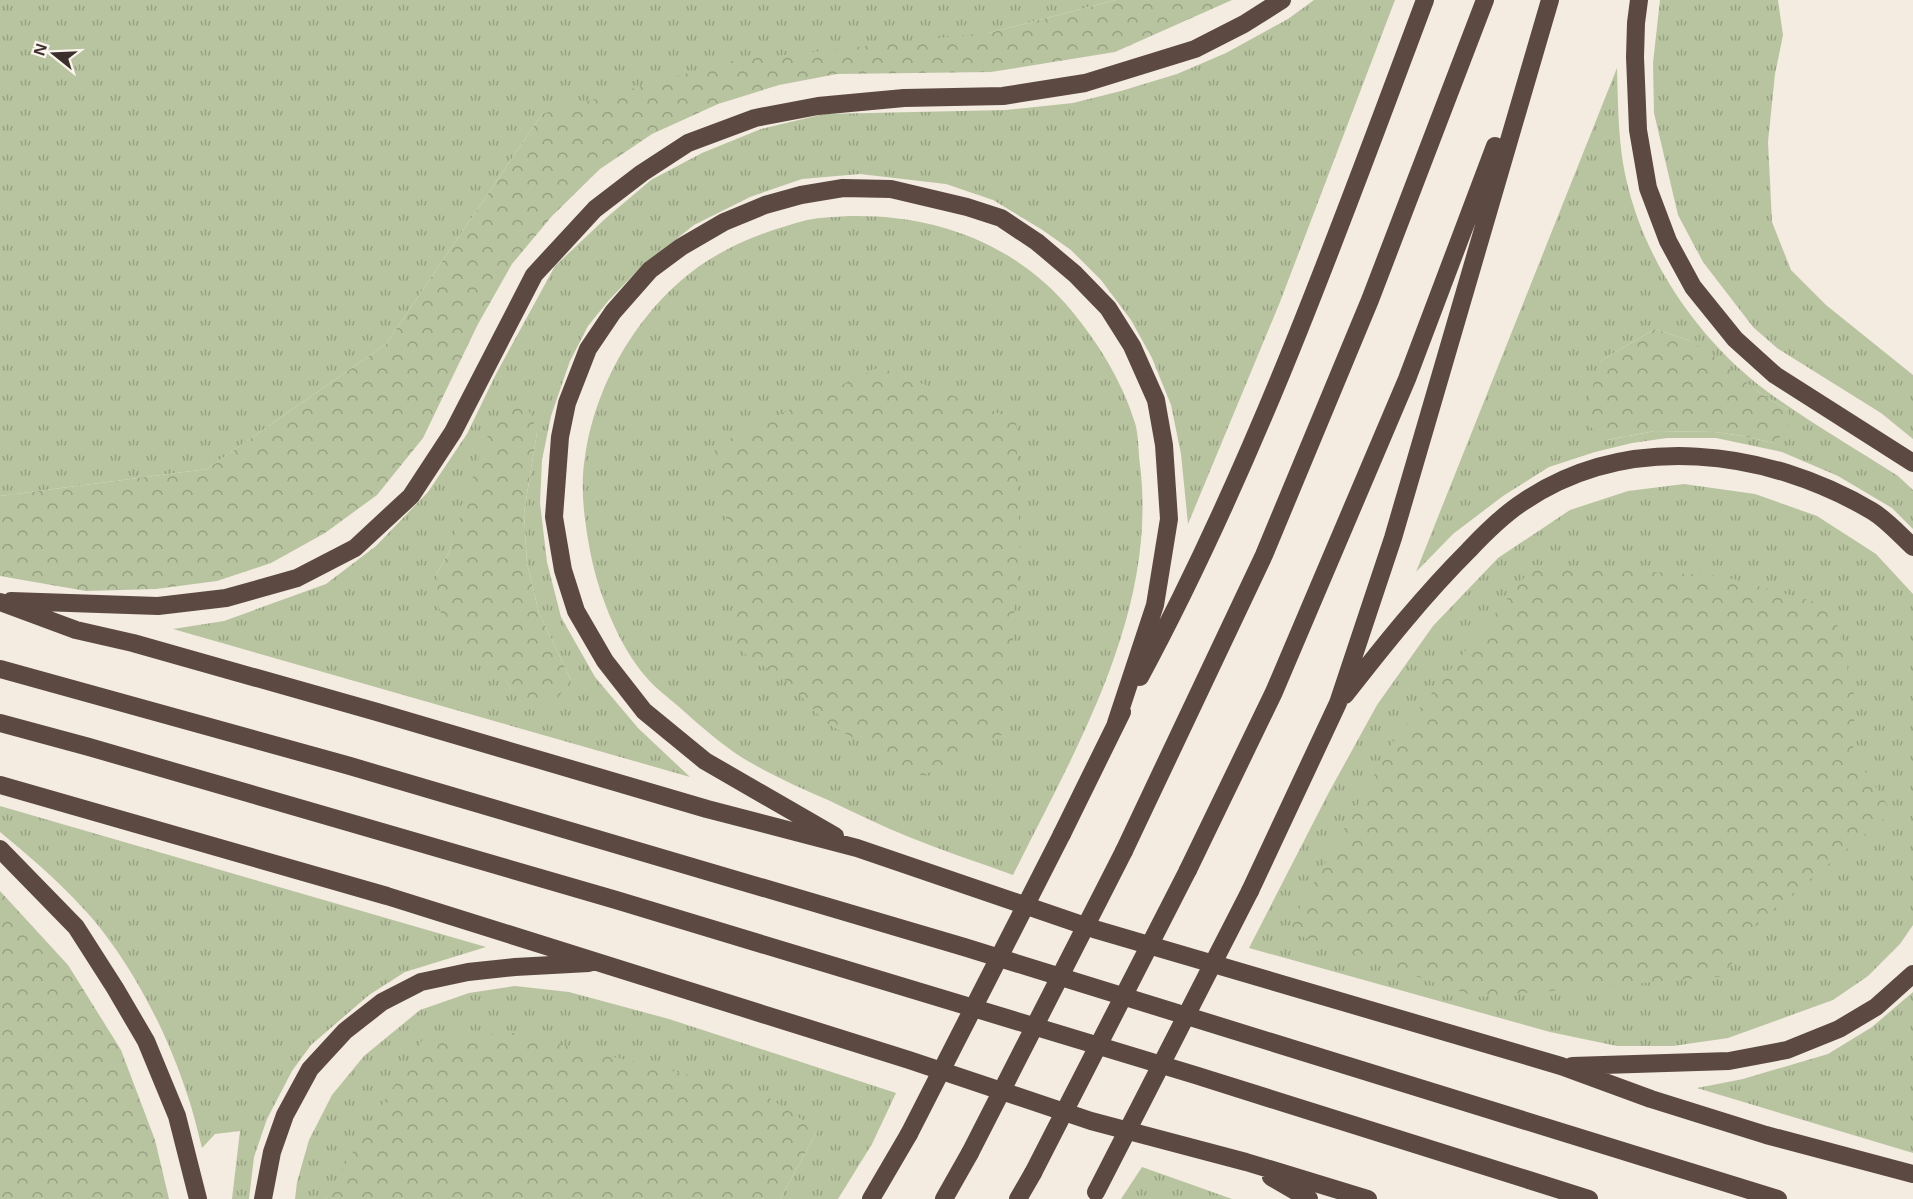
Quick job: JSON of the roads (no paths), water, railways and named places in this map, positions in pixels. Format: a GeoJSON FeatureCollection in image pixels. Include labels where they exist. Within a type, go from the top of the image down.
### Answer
{"type":"FeatureCollection","features":[{"type":"Feature","properties":{"kind":"highway"},"geometry":{"type":"LineString","coordinates":[[0,602],[158,606],[226,598],[297,578],[355,548],[411,496],[447,441],[534,275],[595,209],[642,173],[688,143],[755,118],[818,106],[904,98],[1003,96],[1085,83],[1195,49],[1244,24],[1282,0]]}},
{"type":"Feature","properties":{"kind":"highway"},"geometry":{"type":"LineString","coordinates":[[871,1199],[909,1134],[1116,723],[1182,599],[1273,392],[1425,0]]}},
{"type":"Feature","properties":{"kind":"highway"},"geometry":{"type":"LineString","coordinates":[[944,1199],[970,1153],[1124,851],[1264,555],[1370,300],[1485,0]]}},
{"type":"Feature","properties":{"kind":"highway"},"geometry":{"type":"LineString","coordinates":[[1018,1199],[1188,870],[1274,692],[1407,379],[1550,0]]}},
{"type":"Feature","properties":{"kind":"highway"},"geometry":{"type":"LineString","coordinates":[[1639,0],[1635,57],[1638,130],[1648,188],[1668,242],[1693,287],[1735,339],[1775,375],[1913,464]]}},
{"type":"Feature","properties":{"kind":"highway"},"geometry":{"type":"LineString","coordinates":[[1093,1196],[1250,891],[1338,703],[1392,538],[1542,23]]}},
{"type":"Feature","properties":{"kind":"highway"},"geometry":{"type":"LineString","coordinates":[[857,848],[705,761],[644,711],[605,661],[576,611],[563,570],[554,517],[560,437],[567,403],[588,349],[613,312],[650,270],[681,247],[724,222],[765,205],[801,195],[843,188],[891,189],[923,196],[1001,218],[1037,242],[1075,274],[1108,308],[1132,346],[1156,400],[1164,445],[1169,519],[1155,605],[1116,723]]}},
{"type":"Feature","properties":{"kind":"highway"},"geometry":{"type":"LineString","coordinates":[[1338,703],[1437,583],[1485,534],[1522,502],[1566,478],[1609,463],[1661,455],[1716,458],[1779,470],[1830,489],[1874,513],[1913,547]]}},
{"type":"Feature","properties":{"kind":"highway"},"geometry":{"type":"LineString","coordinates":[[0,602],[76,630],[377,712],[707,809],[857,848],[1094,929],[1561,1066],[1651,1099],[1755,1131],[1913,1174]]}},
{"type":"Feature","properties":{"kind":"highway"},"geometry":{"type":"LineString","coordinates":[[0,669],[350,766],[953,944],[1778,1199]]}},
{"type":"Feature","properties":{"kind":"highway"},"geometry":{"type":"LineString","coordinates":[[0,723],[604,897],[1184,1072],[1589,1199]]}},
{"type":"Feature","properties":{"kind":"highway"},"geometry":{"type":"LineString","coordinates":[[0,785],[387,896],[909,1060],[1091,1121],[1246,1162],[1368,1199]]}},
{"type":"Feature","properties":{"kind":"highway"},"geometry":{"type":"LineString","coordinates":[[0,849],[76,927],[146,1041],[177,1116],[198,1199]]}},
{"type":"Feature","properties":{"kind":"highway"},"geometry":{"type":"LineString","coordinates":[[263,1199],[272,1152],[282,1124],[310,1069],[345,1031],[382,1002],[421,982],[468,972],[602,962]]}},
{"type":"Feature","properties":{"kind":"highway"},"geometry":{"type":"LineString","coordinates":[[1561,1066],[1729,1061],[1787,1050],[1839,1029],[1876,1007],[1913,974]]}},
{"type":"Feature","properties":{"kind":"highway"},"geometry":{"type":"LineString","coordinates":[[1246,1162],[1309,1199]]}}]}
